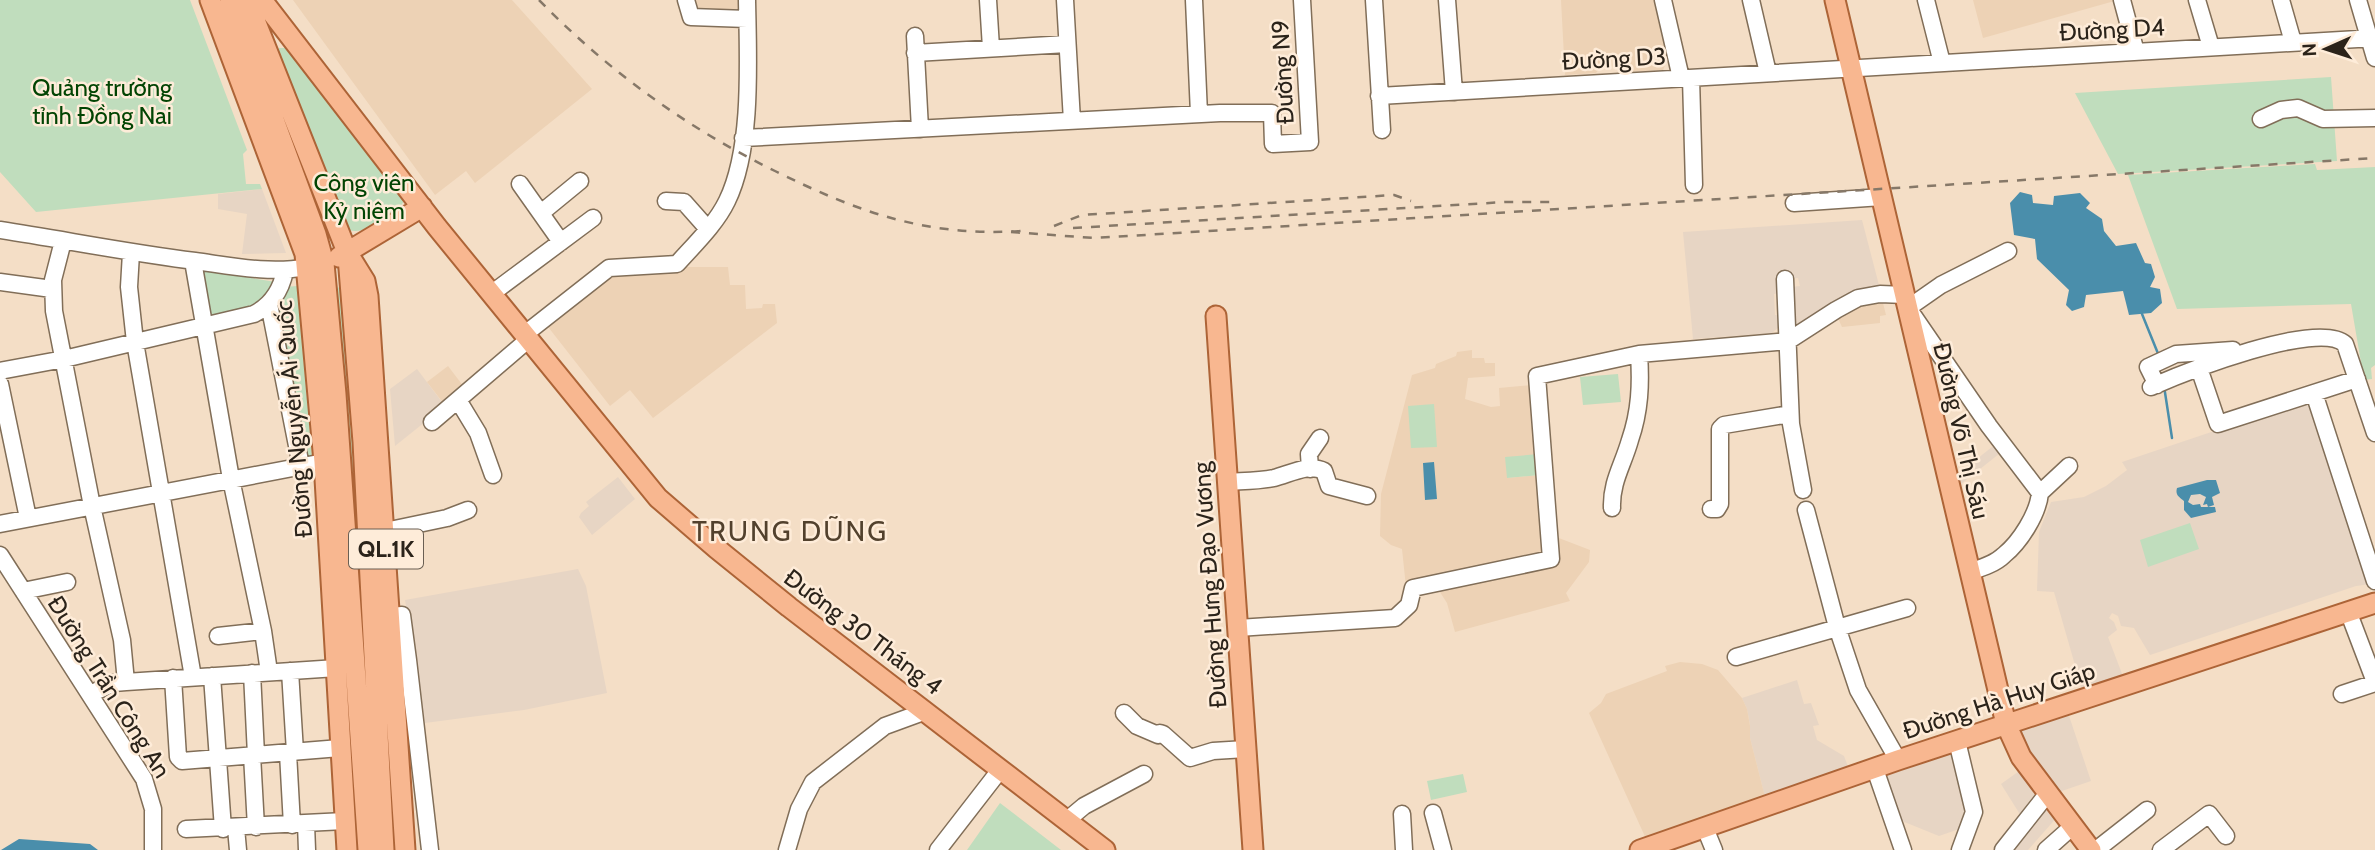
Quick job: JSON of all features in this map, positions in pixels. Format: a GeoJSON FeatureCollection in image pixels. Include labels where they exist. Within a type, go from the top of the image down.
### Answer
{"type":"FeatureCollection","features":[{"type":"Feature","properties":{"kind":"main road","name":"Đường Nguyễn Ái Quốc"},"geometry":{"type":"LineString","coordinates":[[210,0],[300,239],[315,265],[337,394],[346,667],[341,748],[346,850]]}},
{"type":"Feature","properties":{"kind":"main road","name":"Đường Nguyễn Ái Quốc"},"geometry":{"type":"LineString","coordinates":[[230,0],[316,234],[324,462],[368,850]]}},
{"type":"Feature","properties":{"kind":"main road","name":"Đường Võ Thị Sáu"},"geometry":{"type":"LineString","coordinates":[[1835,0],[2006,724],[2018,752],[2094,850]]}},
{"type":"Feature","properties":{"kind":"main road","name":"Đường 30 Tháng 4"},"geometry":{"type":"LineString","coordinates":[[257,2],[628,463],[665,504],[779,599],[1105,850]]}},
{"type":"Feature","properties":{"kind":"main road","name":"QL.1K"},"geometry":{"type":"LineString","coordinates":[[257,2],[348,252],[365,281],[368,296],[405,850]]}},
{"type":"Feature","properties":{"kind":"main road"},"geometry":{"type":"LineString","coordinates":[[315,265],[348,252],[422,207]]}},
{"type":"Feature","properties":{"kind":"main road","name":"QL.1K"},"geometry":{"type":"LineString","coordinates":[[348,252],[363,442],[392,662],[384,850]]}},
{"type":"Feature","properties":{"kind":"main road","name":"Đường Hưng Đạo Vương"},"geometry":{"type":"LineString","coordinates":[[1216,316],[1253,850]]}},
{"type":"Feature","properties":{"kind":"main road","name":"Đường Hà Huy Giáp"},"geometry":{"type":"LineString","coordinates":[[1640,850],[1898,760],[2348,611],[2373,608]]}},
{"type":"Feature","properties":{"kind":"main road"},"geometry":{"type":"LineString","coordinates":[[346,667],[392,662]]}},
{"type":"Feature","properties":{"kind":"street"},"geometry":{"type":"LineString","coordinates":[[687,0],[691,17],[747,19]]}},
{"type":"Feature","properties":{"kind":"street"},"geometry":{"type":"LineString","coordinates":[[432,422],[527,337],[610,268],[677,264],[718,216],[730,194],[740,161],[747,93],[747,0]]}},
{"type":"Feature","properties":{"kind":"street"},"geometry":{"type":"LineString","coordinates":[[988,0],[991,48]]}},
{"type":"Feature","properties":{"kind":"street"},"geometry":{"type":"LineString","coordinates":[[1065,0],[1072,121]]}},
{"type":"Feature","properties":{"kind":"street"},"geometry":{"type":"LineString","coordinates":[[743,138],[1199,114],[1194,0]]}},
{"type":"Feature","properties":{"kind":"street","name":"Đường N9"},"geometry":{"type":"LineString","coordinates":[[1199,114],[1272,113],[1273,144],[1310,142],[1301,0]]}},
{"type":"Feature","properties":{"kind":"street"},"geometry":{"type":"LineString","coordinates":[[1374,0],[1382,130]]}},
{"type":"Feature","properties":{"kind":"street"},"geometry":{"type":"LineString","coordinates":[[1447,0],[1454,92]]}},
{"type":"Feature","properties":{"kind":"street"},"geometry":{"type":"LineString","coordinates":[[1663,0],[1686,78],[1694,185]]}},
{"type":"Feature","properties":{"kind":"street"},"geometry":{"type":"LineString","coordinates":[[1751,0],[1768,73]]}},
{"type":"Feature","properties":{"kind":"street"},"geometry":{"type":"LineString","coordinates":[[1926,0],[1942,63]]}},
{"type":"Feature","properties":{"kind":"street"},"geometry":{"type":"LineString","coordinates":[[2122,0],[2136,52]]}},
{"type":"Feature","properties":{"kind":"street"},"geometry":{"type":"LineString","coordinates":[[2197,0],[2211,47]]}},
{"type":"Feature","properties":{"kind":"street"},"geometry":{"type":"LineString","coordinates":[[2281,0],[2293,42]]}},
{"type":"Feature","properties":{"kind":"street"},"geometry":{"type":"LineString","coordinates":[[2358,0],[2372,38],[2375,58]]}},
{"type":"Feature","properties":{"kind":"street"},"geometry":{"type":"LineString","coordinates":[[915,36],[920,129]]}},
{"type":"Feature","properties":{"kind":"street","name":"Đường D4"},"geometry":{"type":"LineString","coordinates":[[1852,68],[2372,38]]}},
{"type":"Feature","properties":{"kind":"street"},"geometry":{"type":"LineString","coordinates":[[915,53],[1068,44]]}},
{"type":"Feature","properties":{"kind":"street","name":"Đường D3"},"geometry":{"type":"LineString","coordinates":[[1379,96],[1852,68]]}},
{"type":"Feature","properties":{"kind":"street"},"geometry":{"type":"LineString","coordinates":[[2261,119],[2281,110],[2298,108],[2323,119],[2375,118]]}},
{"type":"Feature","properties":{"kind":"street"},"geometry":{"type":"LineString","coordinates":[[541,213],[580,181]]}},
{"type":"Feature","properties":{"kind":"street"},"geometry":{"type":"LineString","coordinates":[[520,184],[561,242]]}},
{"type":"Feature","properties":{"kind":"street"},"geometry":{"type":"LineString","coordinates":[[1794,204],[1882,197]]}},
{"type":"Feature","properties":{"kind":"street"},"geometry":{"type":"LineString","coordinates":[[666,201],[684,202],[707,228]]}},
{"type":"Feature","properties":{"kind":"street"},"geometry":{"type":"LineString","coordinates":[[491,294],[593,218]]}},
{"type":"Feature","properties":{"kind":"street"},"geometry":{"type":"LineString","coordinates":[[0,230],[193,261],[285,271],[315,265]]}},
{"type":"Feature","properties":{"kind":"street"},"geometry":{"type":"LineString","coordinates":[[63,241],[52,289],[92,506],[121,640],[125,682]]}},
{"type":"Feature","properties":{"kind":"street"},"geometry":{"type":"LineString","coordinates":[[1906,302],[2008,251]]}},
{"type":"Feature","properties":{"kind":"street"},"geometry":{"type":"LineString","coordinates":[[131,253],[129,287],[135,342],[193,677]]}},
{"type":"Feature","properties":{"kind":"street"},"geometry":{"type":"LineString","coordinates":[[193,261],[231,479],[263,631],[254,755],[256,827]]}},
{"type":"Feature","properties":{"kind":"street"},"geometry":{"type":"LineString","coordinates":[[0,371],[64,359],[254,314],[269,304],[280,288],[285,271]]}},
{"type":"Feature","properties":{"kind":"street"},"geometry":{"type":"LineString","coordinates":[[1785,278],[1790,414],[1803,490]]}},
{"type":"Feature","properties":{"kind":"street"},"geometry":{"type":"LineString","coordinates":[[0,282],[52,289]]}},
{"type":"Feature","properties":{"kind":"street"},"geometry":{"type":"LineString","coordinates":[[1238,628],[1395,618],[1409,606],[1413,588],[1551,559],[1537,376],[1639,354],[1788,341],[1858,298],[1880,294],[1906,302],[1989,426],[2040,493]]}},
{"type":"Feature","properties":{"kind":"street"},"geometry":{"type":"LineString","coordinates":[[269,304],[301,466]]}},
{"type":"Feature","properties":{"kind":"street"},"geometry":{"type":"LineString","coordinates":[[2256,348],[2176,354],[2148,368],[2154,386],[2256,348],[2292,340],[2336,339],[2345,344],[2375,433]]}},
{"type":"Feature","properties":{"kind":"street"},"geometry":{"type":"LineString","coordinates":[[1612,508],[1611,491],[1630,440],[1639,403],[1639,354]]}},
{"type":"Feature","properties":{"kind":"street"},"geometry":{"type":"LineString","coordinates":[[2199,368],[2218,424],[2357,379]]}},
{"type":"Feature","properties":{"kind":"street"},"geometry":{"type":"LineString","coordinates":[[0,384],[28,518]]}},
{"type":"Feature","properties":{"kind":"street"},"geometry":{"type":"LineString","coordinates":[[2314,393],[2375,581]]}},
{"type":"Feature","properties":{"kind":"street"},"geometry":{"type":"LineString","coordinates":[[457,400],[478,433],[493,475]]}},
{"type":"Feature","properties":{"kind":"street"},"geometry":{"type":"LineString","coordinates":[[1711,509],[1717,509],[1720,504],[1720,429],[1724,425],[1790,414]]}},
{"type":"Feature","properties":{"kind":"street"},"geometry":{"type":"LineString","coordinates":[[1310,469],[1309,454],[1320,438]]}},
{"type":"Feature","properties":{"kind":"street"},"geometry":{"type":"LineString","coordinates":[[0,524],[324,462]]}},
{"type":"Feature","properties":{"kind":"street"},"geometry":{"type":"LineString","coordinates":[[1969,572],[2005,555],[2030,520],[2040,493],[2069,467]]}},
{"type":"Feature","properties":{"kind":"street"},"geometry":{"type":"LineString","coordinates":[[1228,482],[1275,478],[1287,472],[1322,469],[1329,486],[1367,496]]}},
{"type":"Feature","properties":{"kind":"street"},"geometry":{"type":"LineString","coordinates":[[385,531],[447,518],[468,510]]}},
{"type":"Feature","properties":{"kind":"street"},"geometry":{"type":"LineString","coordinates":[[1806,510],[1857,690],[1898,760]]}},
{"type":"Feature","properties":{"kind":"street","name":"Đường Trần Công An"},"geometry":{"type":"LineString","coordinates":[[0,555],[144,779],[153,809],[153,850]]}},
{"type":"Feature","properties":{"kind":"street"},"geometry":{"type":"LineString","coordinates":[[23,591],[67,582]]}},
{"type":"Feature","properties":{"kind":"street"},"geometry":{"type":"LineString","coordinates":[[1736,657],[1907,608]]}},
{"type":"Feature","properties":{"kind":"street"},"geometry":{"type":"LineString","coordinates":[[2342,694],[2375,682],[2348,611]]}},
{"type":"Feature","properties":{"kind":"street"},"geometry":{"type":"LineString","coordinates":[[218,636],[263,631]]}},
{"type":"Feature","properties":{"kind":"street"},"geometry":{"type":"LineString","coordinates":[[392,662],[430,850]]}},
{"type":"Feature","properties":{"kind":"street"},"geometry":{"type":"LineString","coordinates":[[90,694],[114,683],[346,667]]}},
{"type":"Feature","properties":{"kind":"street"},"geometry":{"type":"LineString","coordinates":[[290,671],[292,752],[299,824],[307,850]]}},
{"type":"Feature","properties":{"kind":"street"},"geometry":{"type":"LineString","coordinates":[[212,676],[219,758],[230,829],[238,850]]}},
{"type":"Feature","properties":{"kind":"street"},"geometry":{"type":"LineString","coordinates":[[173,678],[179,759],[184,761],[341,748]]}},
{"type":"Feature","properties":{"kind":"street"},"geometry":{"type":"LineString","coordinates":[[787,850],[794,821],[813,782],[885,726],[926,711]]}},
{"type":"Feature","properties":{"kind":"street"},"geometry":{"type":"LineString","coordinates":[[1124,713],[1137,726],[1158,735],[1163,734],[1190,758],[1213,751],[1246,749]]}},
{"type":"Feature","properties":{"kind":"street"},"geometry":{"type":"LineString","coordinates":[[1956,741],[1974,812],[1960,850]]}},
{"type":"Feature","properties":{"kind":"street"},"geometry":{"type":"LineString","coordinates":[[1875,769],[1903,850]]}},
{"type":"Feature","properties":{"kind":"street"},"geometry":{"type":"LineString","coordinates":[[937,850],[1000,770]]}},
{"type":"Feature","properties":{"kind":"street"},"geometry":{"type":"LineString","coordinates":[[1066,821],[1084,806],[1144,774]]}},
{"type":"Feature","properties":{"kind":"street"},"geometry":{"type":"LineString","coordinates":[[2003,850],[2049,793]]}},
{"type":"Feature","properties":{"kind":"street"},"geometry":{"type":"LineString","coordinates":[[2094,850],[2147,810]]}},
{"type":"Feature","properties":{"kind":"street"},"geometry":{"type":"LineString","coordinates":[[1433,813],[1443,850]]}},
{"type":"Feature","properties":{"kind":"street"},"geometry":{"type":"LineString","coordinates":[[1402,814],[1404,850]]}},
{"type":"Feature","properties":{"kind":"street"},"geometry":{"type":"LineString","coordinates":[[2161,850],[2209,814],[2226,836]]}},
{"type":"Feature","properties":{"kind":"street"},"geometry":{"type":"LineString","coordinates":[[186,830],[345,821]]}},
{"type":"Feature","properties":{"kind":"street"},"geometry":{"type":"LineString","coordinates":[[2046,850],[2073,826]]}},
{"type":"Feature","properties":{"kind":"street"},"geometry":{"type":"LineString","coordinates":[[1704,828],[1714,850]]}},
{"type":"Feature","properties":{"kind":"shaded area"},"geometry":{"type":"Polygon","coordinates":[[[293,0],[512,0],[592,89],[475,183],[466,171],[435,195],[293,0]]]}},
{"type":"Feature","properties":{"kind":"shaded area"},"geometry":{"type":"Polygon","coordinates":[[[696,0],[743,0],[743,15],[696,13],[696,0]]]}},
{"type":"Feature","properties":{"kind":"shaded area"},"geometry":{"type":"Polygon","coordinates":[[[1561,0],[1655,0],[1668,50],[1663,70],[1627,72],[1623,66],[1601,67],[1596,73],[1565,75],[1561,0]]]}},
{"type":"Feature","properties":{"kind":"shaded area"},"geometry":{"type":"Polygon","coordinates":[[[1973,0],[2118,0],[1983,38],[1973,0]]]}},
{"type":"Feature","properties":{"kind":"shaded area"},"geometry":{"type":"Polygon","coordinates":[[[262,189],[286,253],[242,254],[247,214],[218,209],[218,194],[262,189]]]}},
{"type":"Feature","properties":{"kind":"shaded area"},"geometry":{"type":"Polygon","coordinates":[[[1862,220],[1880,289],[1800,330],[1794,324],[1791,287],[1800,286],[1798,278],[1779,279],[1779,293],[1774,294],[1775,315],[1780,315],[1781,325],[1772,333],[1693,339],[1683,232],[1862,220]]]}},
{"type":"Feature","properties":{"kind":"shaded area"},"geometry":{"type":"Polygon","coordinates":[[[684,267],[728,267],[730,285],[745,285],[746,309],[775,304],[777,323],[653,418],[630,390],[610,406],[545,323],[603,274],[684,267]]]}},
{"type":"Feature","properties":{"kind":"shaded area"},"geometry":{"type":"Polygon","coordinates":[[[1882,299],[1886,315],[1880,316],[1880,323],[1842,327],[1836,314],[1847,306],[1882,299]]]}},
{"type":"Feature","properties":{"kind":"shaded area"},"geometry":{"type":"Polygon","coordinates":[[[1472,350],[1472,358],[1484,358],[1485,363],[1495,363],[1495,376],[1468,378],[1465,399],[1491,407],[1500,406],[1499,388],[1531,385],[1539,454],[1507,478],[1540,475],[1549,557],[1406,587],[1402,549],[1391,545],[1380,536],[1381,494],[1412,375],[1435,368],[1436,364],[1456,356],[1457,352],[1472,350]]]}},
{"type":"Feature","properties":{"kind":"shaded area"},"geometry":{"type":"Polygon","coordinates":[[[448,366],[464,387],[444,404],[427,382],[448,366]]]}},
{"type":"Feature","properties":{"kind":"shaded area"},"geometry":{"type":"Polygon","coordinates":[[[417,369],[445,406],[395,446],[390,389],[417,369]]]}},
{"type":"Feature","properties":{"kind":"shaded area"},"geometry":{"type":"Polygon","coordinates":[[[2310,399],[2371,584],[2356,586],[2150,655],[2134,628],[2121,626],[2118,616],[2112,613],[2109,618],[2117,630],[2108,637],[2124,679],[2083,693],[2054,592],[2037,591],[2039,532],[2051,502],[2084,497],[2106,486],[2127,470],[2122,462],[2310,399]]]}},
{"type":"Feature","properties":{"kind":"shaded area"},"geometry":{"type":"Polygon","coordinates":[[[1997,443],[2004,450],[1956,488],[1953,478],[1997,443]]]}},
{"type":"Feature","properties":{"kind":"shaded area"},"geometry":{"type":"Polygon","coordinates":[[[618,477],[635,499],[592,535],[579,517],[589,506],[586,502],[618,477]]]}},
{"type":"Feature","properties":{"kind":"shaded area"},"geometry":{"type":"Polygon","coordinates":[[[1551,535],[1590,550],[1589,562],[1566,593],[1570,601],[1455,632],[1447,603],[1436,586],[1552,561],[1551,535]]]}},
{"type":"Feature","properties":{"kind":"shaded area"},"geometry":{"type":"Polygon","coordinates":[[[578,569],[586,586],[607,693],[524,710],[425,723],[405,600],[578,569]]]}},
{"type":"Feature","properties":{"kind":"shaded area"},"geometry":{"type":"Polygon","coordinates":[[[1680,662],[1702,664],[1718,670],[1742,698],[1747,709],[1750,738],[1766,801],[1647,841],[1589,713],[1601,703],[1606,694],[1667,671],[1665,666],[1680,662]]]}},
{"type":"Feature","properties":{"kind":"shaded area"},"geometry":{"type":"Polygon","coordinates":[[[1797,680],[1804,704],[1811,703],[1819,725],[1813,726],[1817,740],[1844,756],[1850,772],[1766,801],[1750,738],[1747,709],[1742,698],[1797,680]]]}},
{"type":"Feature","properties":{"kind":"shaded area"},"geometry":{"type":"Polygon","coordinates":[[[2067,710],[2091,781],[2056,793],[2025,752],[2014,728],[2067,710]]]}},
{"type":"Feature","properties":{"kind":"shaded area"},"geometry":{"type":"Polygon","coordinates":[[[1955,747],[1970,811],[1965,827],[1939,836],[1897,819],[1880,773],[1955,747]]]}},
{"type":"Feature","properties":{"kind":"shaded area"},"geometry":{"type":"Polygon","coordinates":[[[2022,769],[2058,816],[2028,850],[2012,850],[2026,824],[2001,784],[2022,769]]]}},
{"type":"Feature","properties":{"kind":"green space","name":"Quảng trường tỉnh Đồng Nai"},"geometry":{"type":"Polygon","coordinates":[[[0,0],[190,0],[247,150],[243,154],[246,184],[260,184],[262,189],[36,212],[0,172],[0,0]]]}},
{"type":"Feature","properties":{"kind":"green space","name":"Công viên Kỷ niệm"},"geometry":{"type":"Polygon","coordinates":[[[279,48],[290,52],[401,194],[404,200],[401,206],[380,223],[363,230],[349,230],[277,51],[279,48]]]}},
{"type":"Feature","properties":{"kind":"green space"},"geometry":{"type":"Polygon","coordinates":[[[2331,77],[2337,161],[2118,174],[2075,93],[2331,77]]]}},
{"type":"Feature","properties":{"kind":"green space"},"geometry":{"type":"Polygon","coordinates":[[[2315,164],[2317,170],[2375,167],[2375,365],[2371,368],[2372,379],[2364,380],[2351,304],[2177,309],[2128,175],[2315,164]]]}},
{"type":"Feature","properties":{"kind":"green space"},"geometry":{"type":"Polygon","coordinates":[[[202,270],[276,282],[266,303],[207,321],[202,270]]]}},
{"type":"Feature","properties":{"kind":"green space"},"geometry":{"type":"Polygon","coordinates":[[[297,286],[312,456],[303,458],[274,305],[284,287],[297,286]]]}},
{"type":"Feature","properties":{"kind":"green space"},"geometry":{"type":"Polygon","coordinates":[[[344,287],[368,647],[360,647],[333,288],[344,287]]]}},
{"type":"Feature","properties":{"kind":"green space"},"geometry":{"type":"Polygon","coordinates":[[[1618,374],[1621,402],[1583,405],[1580,377],[1618,374]]]}},
{"type":"Feature","properties":{"kind":"green space"},"geometry":{"type":"Polygon","coordinates":[[[1434,404],[1437,447],[1411,448],[1408,406],[1434,404]]]}},
{"type":"Feature","properties":{"kind":"green space"},"geometry":{"type":"Polygon","coordinates":[[[1539,454],[1540,475],[1507,478],[1505,457],[1539,454]]]}},
{"type":"Feature","properties":{"kind":"green space"},"geometry":{"type":"Polygon","coordinates":[[[2190,523],[2199,549],[2148,567],[2140,540],[2190,523]]]}},
{"type":"Feature","properties":{"kind":"green space"},"geometry":{"type":"Polygon","coordinates":[[[1463,774],[1467,792],[1431,800],[1427,781],[1463,774]]]}},
{"type":"Feature","properties":{"kind":"green space"},"geometry":{"type":"Polygon","coordinates":[[[1000,803],[1061,850],[967,850],[1000,803]]]}},
{"type":"Feature","properties":{"kind":"water"},"geometry":{"type":"Polygon","coordinates":[[[2020,192],[2032,195],[2033,203],[2053,205],[2054,196],[2080,193],[2090,203],[2086,208],[2102,219],[2104,231],[2116,246],[2136,243],[2145,263],[2151,264],[2155,277],[2150,287],[2160,289],[2162,303],[2151,313],[2129,315],[2123,291],[2086,295],[2084,307],[2072,311],[2066,305],[2069,290],[2037,259],[2035,239],[2014,235],[2010,203],[2020,192]]]}},
{"type":"Feature","properties":{"kind":"water"},"geometry":{"type":"Polygon","coordinates":[[[1434,462],[1437,499],[1425,500],[1423,463],[1434,462]]]}},
{"type":"Feature","properties":{"kind":"water"},"geometry":{"type":"Polygon","coordinates":[[[2216,480],[2220,493],[2212,497],[2214,505],[2208,507],[2215,507],[2216,512],[2191,518],[2184,510],[2184,501],[2177,494],[2177,488],[2216,480]],[[2200,494],[2191,495],[2188,502],[2208,507],[2207,504],[2203,505],[2206,497],[2200,494]]]}},
{"type":"Feature","properties":{"kind":"water"},"geometry":{"type":"Polygon","coordinates":[[[19,839],[90,844],[98,850],[1,850],[19,839]]]}},
{"type":"Feature","properties":{"kind":"waterway"},"geometry":{"type":"LineString","coordinates":[[2142,314],[2159,356]]}},
{"type":"Feature","properties":{"kind":"waterway"},"geometry":{"type":"LineString","coordinates":[[2164,386],[2172,438]]}},
{"type":"Feature","properties":{"kind":"railway"},"geometry":{"type":"LineString","coordinates":[[539,0],[593,51],[680,117],[742,154],[806,186],[864,210],[894,219],[954,230],[1021,231]]}},
{"type":"Feature","properties":{"kind":"railway"},"geometry":{"type":"LineString","coordinates":[[1011,232],[1094,238],[2375,158]]}},
{"type":"Feature","properties":{"kind":"railway"},"geometry":{"type":"LineString","coordinates":[[1054,226],[1082,215],[1394,195],[1411,201]]}},
{"type":"Feature","properties":{"kind":"railway"},"geometry":{"type":"LineString","coordinates":[[1073,228],[1505,202],[1552,202]]}},
{"type":"Feature","properties":{"kind":"district","name":"TRUNG DŨNG"},"geometry":{"type":"Point","coordinates":[790,531]}}]}
